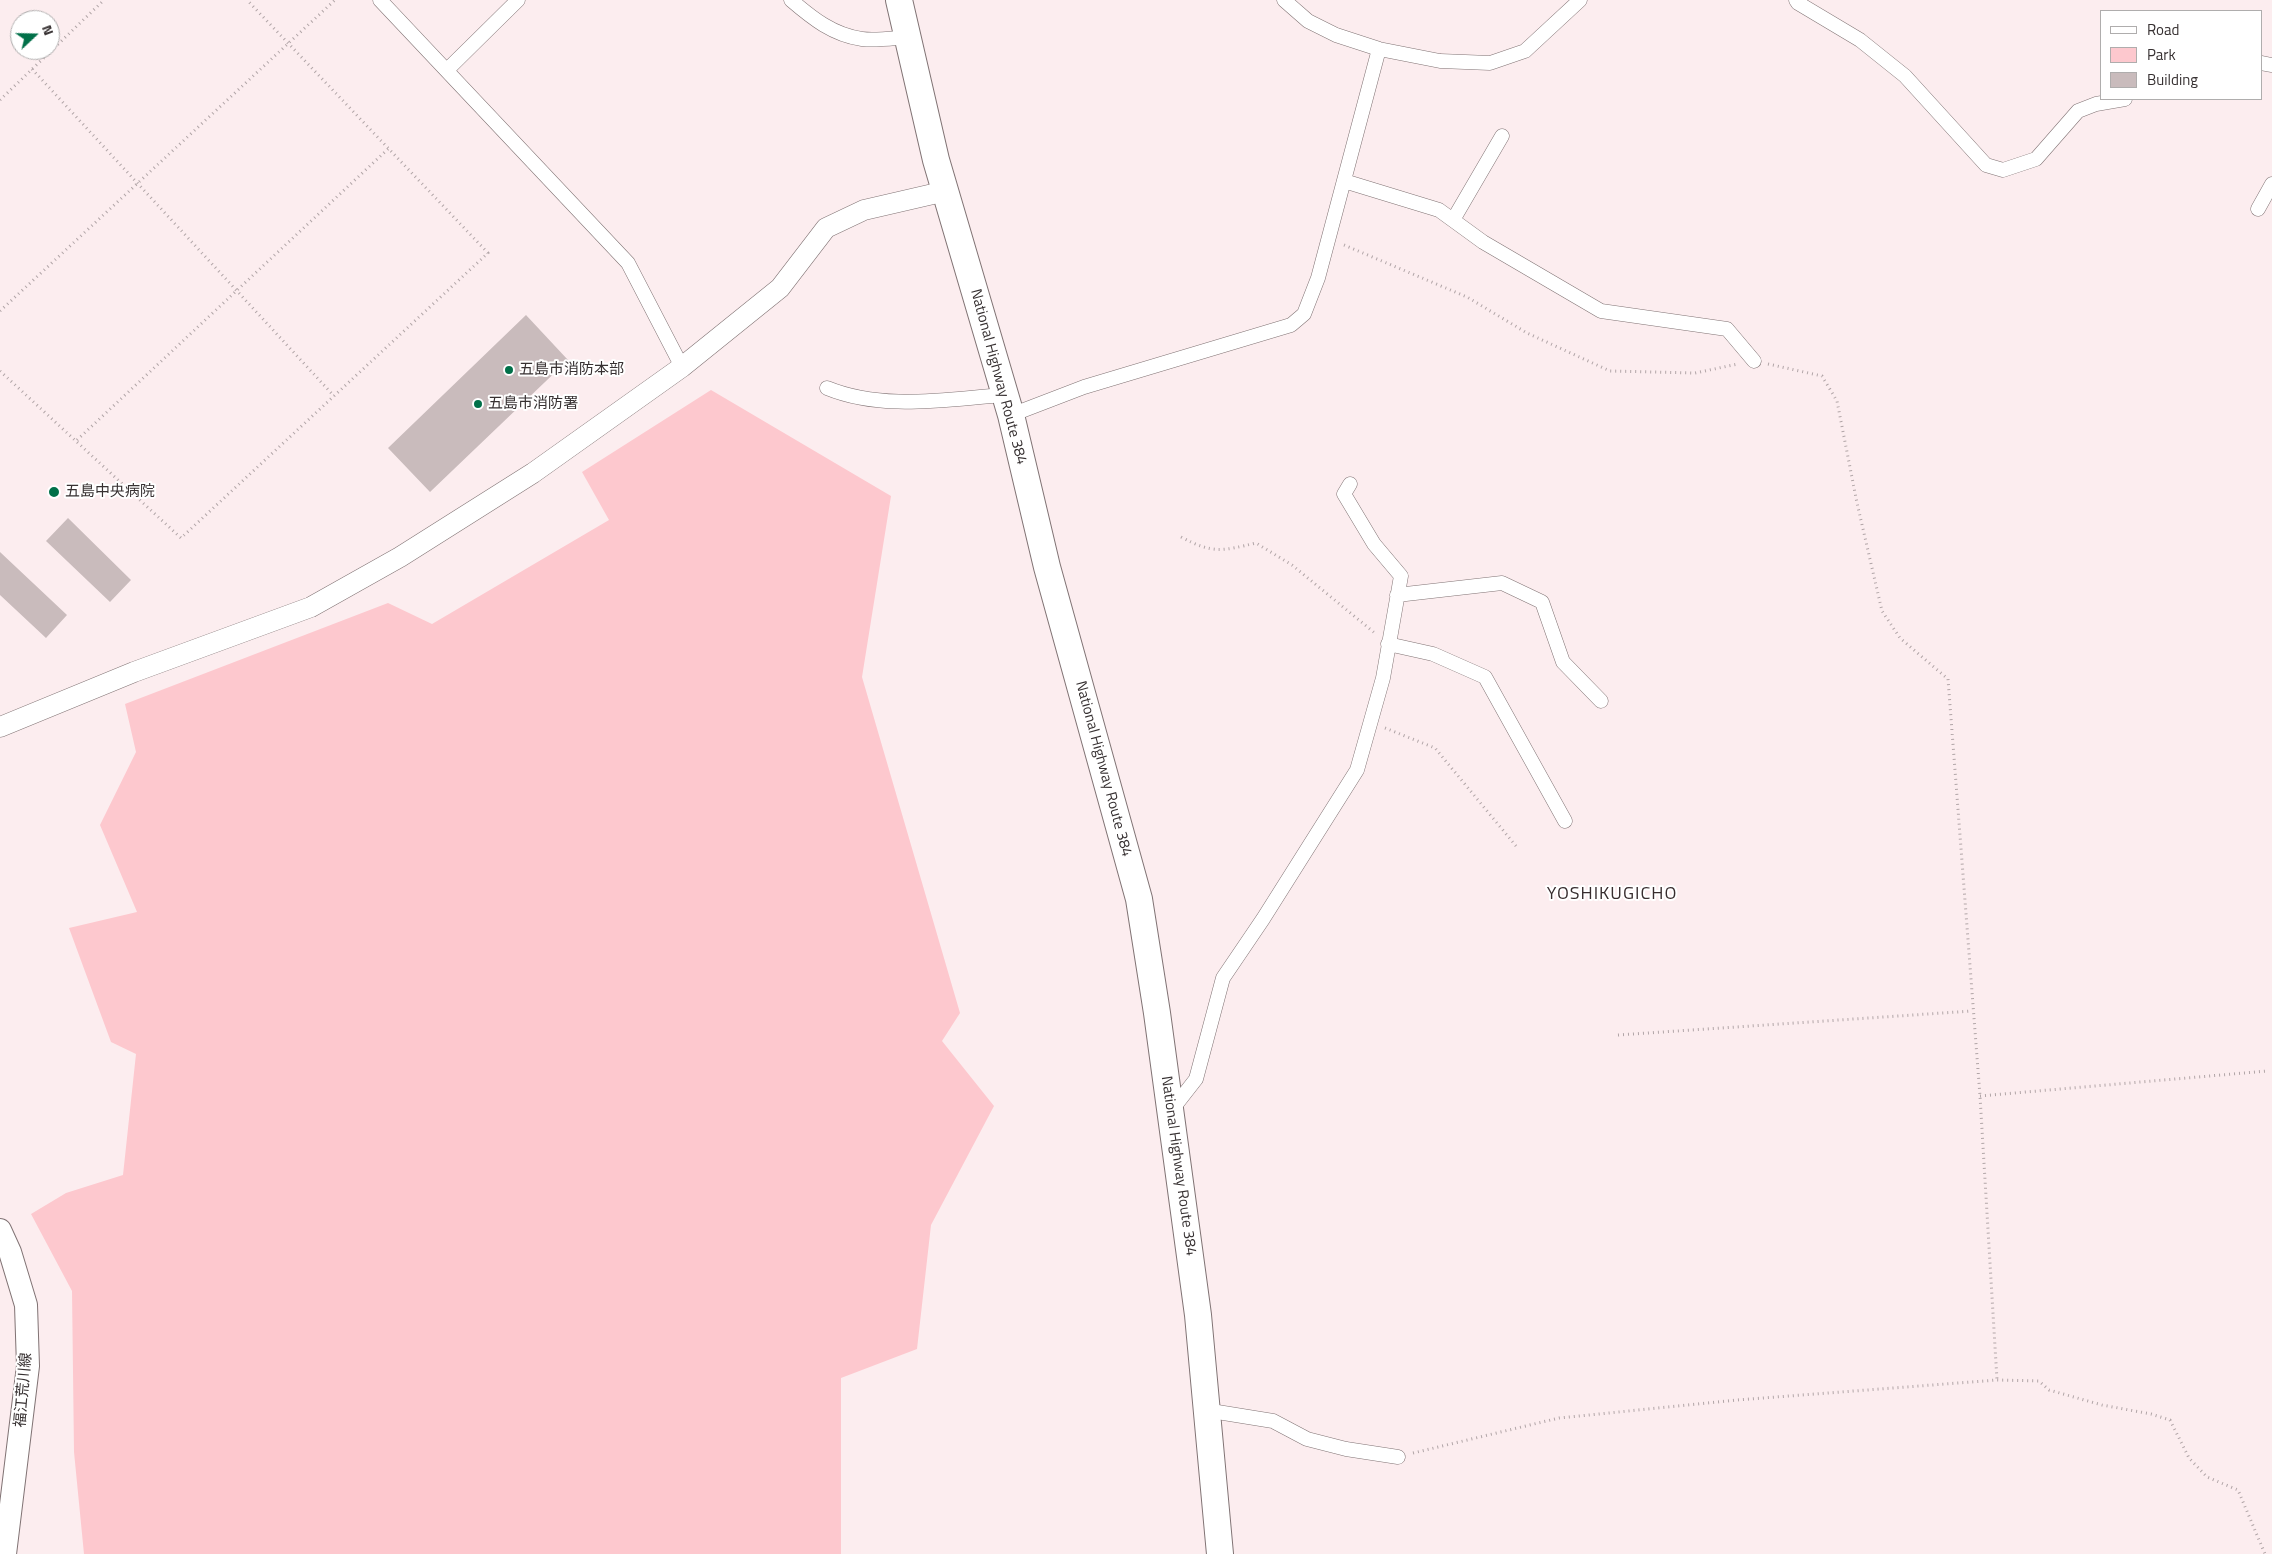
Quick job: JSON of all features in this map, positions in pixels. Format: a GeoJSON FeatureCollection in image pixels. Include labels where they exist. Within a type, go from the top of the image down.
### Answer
{"type":"FeatureCollection","features":[{"type":"Feature","properties":{"kind":"highway","name":"National Highway Route 384"},"geometry":{"type":"LineString","coordinates":[[899,0],[936,160],[1008,405],[1047,567],[1139,899],[1198,1315],[1205,1410],[1220,1554]]}},
{"type":"Feature","properties":{"kind":"main road","name":"福江荒川線"},"geometry":{"type":"LineString","coordinates":[[0,1230],[10,1252],[26,1305],[28,1366],[5,1554]]}},
{"type":"Feature","properties":{"kind":"street"},"geometry":{"type":"LineString","coordinates":[[380,0],[628,263],[682,367]]}},
{"type":"Feature","properties":{"kind":"street"},"geometry":{"type":"LineString","coordinates":[[446,70],[518,0]]}},
{"type":"Feature","properties":{"kind":"street"},"geometry":{"type":"LineString","coordinates":[[791,0],[817,22],[841,35],[863,40],[909,37]]}},
{"type":"Feature","properties":{"kind":"street"},"geometry":{"type":"LineString","coordinates":[[1284,0],[1308,21],[1336,35],[1379,49],[1440,61],[1490,63],[1525,52],[1580,0]]}},
{"type":"Feature","properties":{"kind":"street"},"geometry":{"type":"LineString","coordinates":[[1796,0],[1860,40],[1905,76],[1986,165],[2003,170],[2036,159],[2078,111],[2096,104],[2119,100]]}},
{"type":"Feature","properties":{"kind":"street"},"geometry":{"type":"LineString","coordinates":[[827,388],[842,394],[898,402],[1008,405],[1084,386],[1291,325],[1304,314],[1318,278],[1379,49]]}},
{"type":"Feature","properties":{"kind":"street"},"geometry":{"type":"LineString","coordinates":[[1453,220],[1502,136]]}},
{"type":"Feature","properties":{"kind":"street"},"geometry":{"type":"LineString","coordinates":[[1344,181],[1439,210],[1483,242],[1601,311],[1727,328],[1754,361]]}},
{"type":"Feature","properties":{"kind":"street"},"geometry":{"type":"LineString","coordinates":[[2258,209],[2272,184]]}},
{"type":"Feature","properties":{"kind":"street"},"geometry":{"type":"LineString","coordinates":[[0,727],[134,672],[311,607],[400,557],[533,473],[682,367],[780,288],[826,228],[864,210],[946,191]]}},
{"type":"Feature","properties":{"kind":"street"},"geometry":{"type":"LineString","coordinates":[[1170,1111],[1196,1079],[1224,978],[1357,770],[1382,678],[1396,594],[1401,576],[1374,544],[1344,494],[1350,484]]}},
{"type":"Feature","properties":{"kind":"street"},"geometry":{"type":"LineString","coordinates":[[1396,594],[1502,583],[1542,602],[1563,662],[1601,701]]}},
{"type":"Feature","properties":{"kind":"street"},"geometry":{"type":"LineString","coordinates":[[1388,644],[1433,654],[1485,677],[1566,821]]}},
{"type":"Feature","properties":{"kind":"street"},"geometry":{"type":"LineString","coordinates":[[1205,1410],[1273,1421],[1307,1439],[1346,1449],[1398,1457]]}},
{"type":"Feature","properties":{"kind":"path"},"geometry":{"type":"LineString","coordinates":[[0,100],[104,0]]}},
{"type":"Feature","properties":{"kind":"path"},"geometry":{"type":"LineString","coordinates":[[0,371],[181,538],[488,253],[247,0]]}},
{"type":"Feature","properties":{"kind":"path"},"geometry":{"type":"LineString","coordinates":[[0,311],[335,0]]}},
{"type":"Feature","properties":{"kind":"path"},"geometry":{"type":"LineString","coordinates":[[32,69],[334,396]]}},
{"type":"Feature","properties":{"kind":"path"},"geometry":{"type":"LineString","coordinates":[[76,440],[388,149]]}},
{"type":"Feature","properties":{"kind":"path"},"geometry":{"type":"LineString","coordinates":[[1329,237],[1467,297],[1527,333],[1610,371],[1695,373],[1754,361],[1822,376],[1837,401],[1857,503],[1882,611],[1900,638],[1948,679],[1980,1096],[1997,1380]]}},
{"type":"Feature","properties":{"kind":"path"},"geometry":{"type":"LineString","coordinates":[[1181,537],[1205,548],[1223,551],[1256,543],[1292,565],[1388,644]]}},
{"type":"Feature","properties":{"kind":"path"},"geometry":{"type":"LineString","coordinates":[[1370,722],[1435,748],[1516,846]]}},
{"type":"Feature","properties":{"kind":"path"},"geometry":{"type":"LineString","coordinates":[[1618,1035],[1972,1011]]}},
{"type":"Feature","properties":{"kind":"path"},"geometry":{"type":"LineString","coordinates":[[1980,1096],[2267,1071]]}},
{"type":"Feature","properties":{"kind":"path"},"geometry":{"type":"LineString","coordinates":[[1398,1457],[1559,1418],[1737,1400],[1997,1380],[2039,1381],[2049,1390],[2102,1405],[2151,1414],[2170,1420],[2189,1458],[2208,1477],[2238,1490],[2264,1554]]}},
{"type":"Feature","properties":{"kind":"green space"},"geometry":{"type":"Polygon","coordinates":[[[711,390],[891,496],[862,677],[960,1013],[942,1041],[994,1106],[931,1225],[917,1349],[841,1378],[841,1554],[84,1554],[74,1452],[72,1291],[31,1214],[66,1193],[123,1175],[136,1054],[111,1042],[69,928],[137,912],[100,825],[136,752],[125,704],[388,603],[432,624],[609,520],[582,472],[711,390]]]}},
{"type":"Feature","properties":{"kind":"building","name":"五島市消防署"},"geometry":{"type":"Polygon","coordinates":[[[526,315],[568,360],[430,492],[388,448],[526,315]]]}},
{"type":"Feature","properties":{"kind":"building"},"geometry":{"type":"Polygon","coordinates":[[[68,518],[131,580],[110,602],[46,541],[68,518]]]}},
{"type":"Feature","properties":{"kind":"building"},"geometry":{"type":"Polygon","coordinates":[[[0,552],[67,615],[46,638],[0,595],[0,552]]]}},
{"type":"Feature","properties":{"kind":"place","name":"五島市消防本部"},"geometry":{"type":"Point","coordinates":[509,370]}},
{"type":"Feature","properties":{"kind":"place","name":"五島市消防署"},"geometry":{"type":"Point","coordinates":[478,404]}},
{"type":"Feature","properties":{"kind":"place","name":"五島中央病院"},"geometry":{"type":"Point","coordinates":[54,492]}},
{"type":"Feature","properties":{"kind":"district","name":"YOSHIKUGICHO"},"geometry":{"type":"Point","coordinates":[1612,895]}}]}
